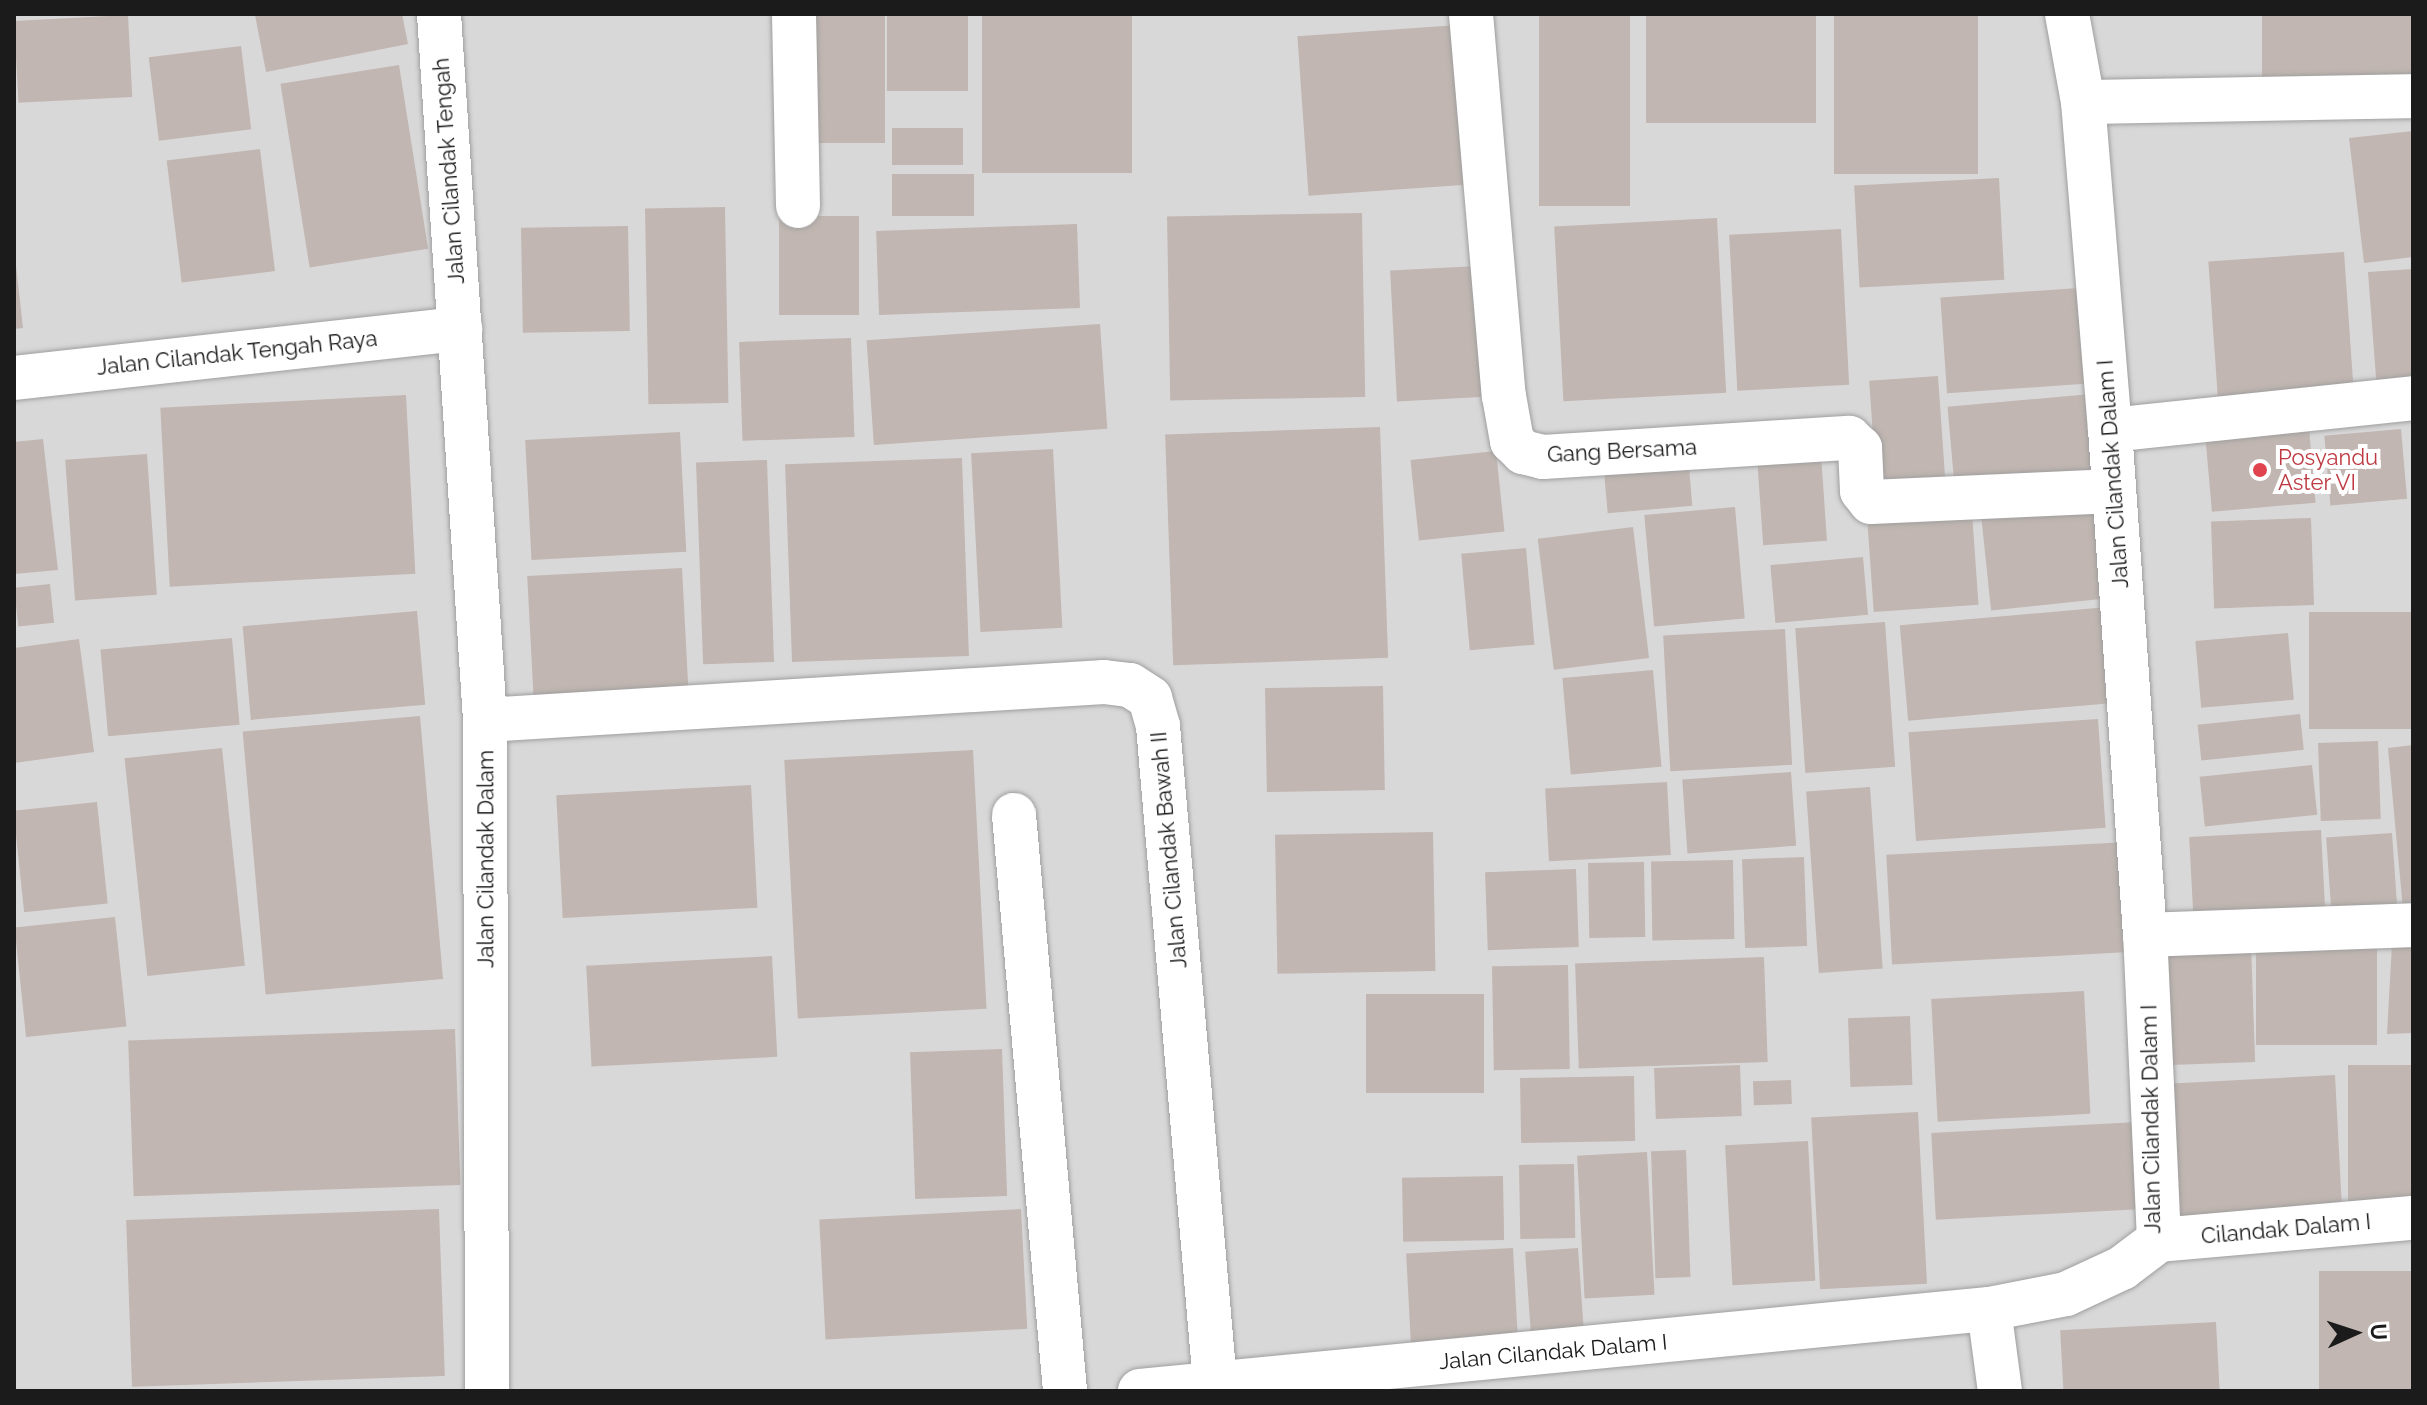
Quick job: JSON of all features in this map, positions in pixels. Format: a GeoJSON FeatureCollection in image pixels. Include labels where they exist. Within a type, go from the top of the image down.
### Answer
{"type":"FeatureCollection","features":[{"type":"Feature","properties":{"kind":"street","name":"Jalan Cilandak Tengah"},"geometry":{"type":"LineString","coordinates":[[439,14],[460,329]]}},
{"type":"Feature","properties":{"kind":"street"},"geometry":{"type":"LineString","coordinates":[[794,14],[798,206]]}},
{"type":"Feature","properties":{"kind":"street","name":"Gang Bersama"},"geometry":{"type":"LineString","coordinates":[[1471,14],[1504,396],[1512,441],[1523,452],[1543,457],[1849,438],[1860,448],[1862,491],[1871,502],[2114,491]]}},
{"type":"Feature","properties":{"kind":"street","name":"Jalan Cilandak Dalam I"},"geometry":{"type":"LineString","coordinates":[[1140,1391],[1989,1309],[2066,1294],[2122,1268],[2159,1240],[2145,935],[2110,430],[2083,102],[2067,14]]}},
{"type":"Feature","properties":{"kind":"street"},"geometry":{"type":"LineString","coordinates":[[2083,102],[2413,96]]}},
{"type":"Feature","properties":{"kind":"street","name":"Jalan Cilandak Tengah Raya"},"geometry":{"type":"LineString","coordinates":[[14,378],[460,329]]}},
{"type":"Feature","properties":{"kind":"street","name":"Jalan Cilandak Dalam"},"geometry":{"type":"LineString","coordinates":[[460,329],[485,720],[487,1391]]}},
{"type":"Feature","properties":{"kind":"street"},"geometry":{"type":"LineString","coordinates":[[2110,430],[2413,398]]}},
{"type":"Feature","properties":{"kind":"street","name":"Jalan Cilandak Bawah II"},"geometry":{"type":"LineString","coordinates":[[485,720],[1104,682],[1130,685],[1150,698],[1158,726],[1215,1383]]}},
{"type":"Feature","properties":{"kind":"street"},"geometry":{"type":"LineString","coordinates":[[1014,815],[1065,1391]]}},
{"type":"Feature","properties":{"kind":"street"},"geometry":{"type":"LineString","coordinates":[[2145,935],[2413,925]]}},
{"type":"Feature","properties":{"kind":"street","name":"Cilandak Dalam I"},"geometry":{"type":"LineString","coordinates":[[2159,1240],[2413,1218]]}},
{"type":"Feature","properties":{"kind":"street"},"geometry":{"type":"LineString","coordinates":[[1989,1309],[2000,1391]]}},
{"type":"Feature","properties":{"kind":"shaded area"},"geometry":{"type":"Polygon","coordinates":[[[14,14],[2413,14],[2413,1391],[14,1391],[14,14]]]}},
{"type":"Feature","properties":{"kind":"building"},"geometry":{"type":"Polygon","coordinates":[[[402,14],[408,44],[266,72],[255,15],[402,14]]]}},
{"type":"Feature","properties":{"kind":"building"},"geometry":{"type":"Polygon","coordinates":[[[802,14],[885,14],[885,143],[802,143],[802,14]]]}},
{"type":"Feature","properties":{"kind":"building"},"geometry":{"type":"Polygon","coordinates":[[[887,14],[968,14],[968,91],[887,91],[887,14]]]}},
{"type":"Feature","properties":{"kind":"building"},"geometry":{"type":"Polygon","coordinates":[[[982,14],[1132,14],[1132,173],[982,173],[982,14]]]}},
{"type":"Feature","properties":{"kind":"building"},"geometry":{"type":"Polygon","coordinates":[[[1539,14],[1630,14],[1630,206],[1539,206],[1539,14]]]}},
{"type":"Feature","properties":{"kind":"building"},"geometry":{"type":"Polygon","coordinates":[[[1646,14],[1816,14],[1816,123],[1646,123],[1646,14]]]}},
{"type":"Feature","properties":{"kind":"building"},"geometry":{"type":"Polygon","coordinates":[[[1834,14],[1978,14],[1978,174],[1834,174],[1834,14]]]}},
{"type":"Feature","properties":{"kind":"building"},"geometry":{"type":"Polygon","coordinates":[[[2262,14],[2413,14],[2413,85],[2262,85],[2262,14]]]}},
{"type":"Feature","properties":{"kind":"building"},"geometry":{"type":"Polygon","coordinates":[[[128,15],[132,97],[18,103],[14,21],[128,15]]]}},
{"type":"Feature","properties":{"kind":"building"},"geometry":{"type":"Polygon","coordinates":[[[1458,25],[1469,185],[1309,196],[1297,36],[1458,25]]]}},
{"type":"Feature","properties":{"kind":"building"},"geometry":{"type":"Polygon","coordinates":[[[241,46],[251,129],[159,141],[149,57],[241,46]]]}},
{"type":"Feature","properties":{"kind":"building"},"geometry":{"type":"Polygon","coordinates":[[[399,65],[428,249],[310,267],[280,84],[399,65]]]}},
{"type":"Feature","properties":{"kind":"building"},"geometry":{"type":"Polygon","coordinates":[[[892,128],[963,128],[963,165],[892,165],[892,128]]]}},
{"type":"Feature","properties":{"kind":"building"},"geometry":{"type":"Polygon","coordinates":[[[2413,131],[2413,257],[2364,263],[2349,138],[2413,131]]]}},
{"type":"Feature","properties":{"kind":"building"},"geometry":{"type":"Polygon","coordinates":[[[260,149],[275,271],[182,283],[167,160],[260,149]]]}},
{"type":"Feature","properties":{"kind":"building"},"geometry":{"type":"Polygon","coordinates":[[[892,174],[974,174],[974,216],[892,216],[892,174]]]}},
{"type":"Feature","properties":{"kind":"building"},"geometry":{"type":"Polygon","coordinates":[[[1999,178],[2004,280],[1860,287],[1854,186],[1999,178]]]}},
{"type":"Feature","properties":{"kind":"building"},"geometry":{"type":"Polygon","coordinates":[[[725,207],[728,403],[648,404],[645,208],[725,207]]]}},
{"type":"Feature","properties":{"kind":"building"},"geometry":{"type":"Polygon","coordinates":[[[1362,213],[1365,397],[1170,400],[1167,216],[1362,213]]]}},
{"type":"Feature","properties":{"kind":"building"},"geometry":{"type":"Polygon","coordinates":[[[779,216],[859,216],[859,315],[779,315],[779,216]]]}},
{"type":"Feature","properties":{"kind":"building"},"geometry":{"type":"Polygon","coordinates":[[[1717,218],[1726,393],[1563,401],[1554,227],[1717,218]]]}},
{"type":"Feature","properties":{"kind":"building"},"geometry":{"type":"Polygon","coordinates":[[[1077,224],[1080,308],[879,315],[876,231],[1077,224]]]}},
{"type":"Feature","properties":{"kind":"building"},"geometry":{"type":"Polygon","coordinates":[[[628,226],[630,331],[523,333],[521,228],[628,226]]]}},
{"type":"Feature","properties":{"kind":"building"},"geometry":{"type":"Polygon","coordinates":[[[1841,229],[1849,385],[1737,391],[1729,235],[1841,229]]]}},
{"type":"Feature","properties":{"kind":"building"},"geometry":{"type":"Polygon","coordinates":[[[14,248],[23,328],[14,329],[14,248]]]}},
{"type":"Feature","properties":{"kind":"building"},"geometry":{"type":"Polygon","coordinates":[[[2344,252],[2353,387],[2218,396],[2208,261],[2344,252]]]}},
{"type":"Feature","properties":{"kind":"building"},"geometry":{"type":"Polygon","coordinates":[[[1478,266],[1485,397],[1397,401],[1390,271],[1478,266]]]}},
{"type":"Feature","properties":{"kind":"building"},"geometry":{"type":"Polygon","coordinates":[[[2413,269],[2413,388],[2377,391],[2368,272],[2413,269]]]}},
{"type":"Feature","properties":{"kind":"building"},"geometry":{"type":"Polygon","coordinates":[[[2092,287],[2099,383],[1947,393],[1940,298],[2092,287]]]}},
{"type":"Feature","properties":{"kind":"building"},"geometry":{"type":"Polygon","coordinates":[[[1100,324],[1107,429],[874,445],[867,340],[1100,324]]]}},
{"type":"Feature","properties":{"kind":"building"},"geometry":{"type":"Polygon","coordinates":[[[851,338],[854,437],[743,441],[739,342],[851,338]]]}},
{"type":"Feature","properties":{"kind":"building"},"geometry":{"type":"Polygon","coordinates":[[[1938,376],[1946,495],[1877,500],[1869,381],[1938,376]]]}},
{"type":"Feature","properties":{"kind":"building"},"geometry":{"type":"Polygon","coordinates":[[[2092,394],[2099,480],[1955,492],[1948,407],[2092,394]]]}},
{"type":"Feature","properties":{"kind":"building"},"geometry":{"type":"Polygon","coordinates":[[[406,395],[415,574],[170,587],[160,408],[406,395]]]}},
{"type":"Feature","properties":{"kind":"building"},"geometry":{"type":"Polygon","coordinates":[[[1380,427],[1388,658],[1173,665],[1165,435],[1380,427]]]}},
{"type":"Feature","properties":{"kind":"building","name":"Posyandu Aster VI"},"geometry":{"type":"Polygon","coordinates":[[[2309,428],[2316,503],[2212,512],[2205,437],[2309,428]]]}},
{"type":"Feature","properties":{"kind":"building"},"geometry":{"type":"Polygon","coordinates":[[[2401,429],[2407,499],[2330,505],[2324,436],[2401,429]]]}},
{"type":"Feature","properties":{"kind":"building"},"geometry":{"type":"Polygon","coordinates":[[[680,432],[686,552],[531,560],[525,440],[680,432]]]}},
{"type":"Feature","properties":{"kind":"building"},"geometry":{"type":"Polygon","coordinates":[[[43,439],[58,570],[14,574],[14,442],[43,439]]]}},
{"type":"Feature","properties":{"kind":"building"},"geometry":{"type":"Polygon","coordinates":[[[1053,449],[1062,628],[980,632],[971,453],[1053,449]]]}},
{"type":"Feature","properties":{"kind":"building"},"geometry":{"type":"Polygon","coordinates":[[[1496,451],[1504,532],[1419,541],[1410,460],[1496,451]]]}},
{"type":"Feature","properties":{"kind":"building"},"geometry":{"type":"Polygon","coordinates":[[[147,454],[157,595],[75,600],[65,460],[147,454]]]}},
{"type":"Feature","properties":{"kind":"building"},"geometry":{"type":"Polygon","coordinates":[[[1821,455],[1827,541],[1763,545],[1757,459],[1821,455]]]}},
{"type":"Feature","properties":{"kind":"building"},"geometry":{"type":"Polygon","coordinates":[[[1688,456],[1692,506],[1608,513],[1603,463],[1688,456]]]}},
{"type":"Feature","properties":{"kind":"building"},"geometry":{"type":"Polygon","coordinates":[[[962,458],[969,656],[792,662],[785,464],[962,458]]]}},
{"type":"Feature","properties":{"kind":"building"},"geometry":{"type":"Polygon","coordinates":[[[767,460],[774,662],[703,664],[696,462],[767,460]]]}},
{"type":"Feature","properties":{"kind":"building"},"geometry":{"type":"Polygon","coordinates":[[[2095,499],[2105,598],[1991,610],[1981,511],[2095,499]]]}},
{"type":"Feature","properties":{"kind":"building"},"geometry":{"type":"Polygon","coordinates":[[[1735,507],[1745,619],[1654,627],[1644,515],[1735,507]]]}},
{"type":"Feature","properties":{"kind":"building"},"geometry":{"type":"Polygon","coordinates":[[[1972,512],[1978,605],[1874,612],[1867,519],[1972,512]]]}},
{"type":"Feature","properties":{"kind":"building"},"geometry":{"type":"Polygon","coordinates":[[[2311,518],[2314,605],[2214,608],[2211,521],[2311,518]]]}},
{"type":"Feature","properties":{"kind":"building"},"geometry":{"type":"Polygon","coordinates":[[[1633,527],[1649,658],[1554,670],[1538,539],[1633,527]]]}},
{"type":"Feature","properties":{"kind":"building"},"geometry":{"type":"Polygon","coordinates":[[[1526,548],[1534,645],[1470,650],[1461,554],[1526,548]]]}},
{"type":"Feature","properties":{"kind":"building"},"geometry":{"type":"Polygon","coordinates":[[[1863,557],[1868,615],[1775,623],[1770,565],[1863,557]]]}},
{"type":"Feature","properties":{"kind":"building"},"geometry":{"type":"Polygon","coordinates":[[[682,568],[689,697],[534,705],[527,576],[682,568]]]}},
{"type":"Feature","properties":{"kind":"building"},"geometry":{"type":"Polygon","coordinates":[[[50,584],[54,623],[18,627],[14,588],[50,584]]]}},
{"type":"Feature","properties":{"kind":"building"},"geometry":{"type":"Polygon","coordinates":[[[2108,607],[2116,703],[1908,721],[1900,625],[2108,607]]]}},
{"type":"Feature","properties":{"kind":"building"},"geometry":{"type":"Polygon","coordinates":[[[417,611],[425,705],[251,720],[243,626],[417,611]]]}},
{"type":"Feature","properties":{"kind":"building"},"geometry":{"type":"Polygon","coordinates":[[[2309,612],[2413,612],[2413,729],[2309,729],[2309,612]]]}},
{"type":"Feature","properties":{"kind":"building"},"geometry":{"type":"Polygon","coordinates":[[[1885,622],[1895,767],[1805,773],[1795,628],[1885,622]]]}},
{"type":"Feature","properties":{"kind":"building"},"geometry":{"type":"Polygon","coordinates":[[[1785,629],[1792,765],[1670,771],[1663,635],[1785,629]]]}},
{"type":"Feature","properties":{"kind":"building"},"geometry":{"type":"Polygon","coordinates":[[[2288,633],[2294,700],[2201,708],[2195,641],[2288,633]]]}},
{"type":"Feature","properties":{"kind":"building"},"geometry":{"type":"Polygon","coordinates":[[[232,638],[240,725],[108,736],[101,650],[232,638]]]}},
{"type":"Feature","properties":{"kind":"building"},"geometry":{"type":"Polygon","coordinates":[[[79,639],[94,752],[14,763],[14,648],[79,639]]]}},
{"type":"Feature","properties":{"kind":"building"},"geometry":{"type":"Polygon","coordinates":[[[1653,670],[1661,767],[1571,775],[1562,678],[1653,670]]]}},
{"type":"Feature","properties":{"kind":"building"},"geometry":{"type":"Polygon","coordinates":[[[1383,686],[1385,790],[1267,792],[1265,688],[1383,686]]]}},
{"type":"Feature","properties":{"kind":"building"},"geometry":{"type":"Polygon","coordinates":[[[2300,714],[2304,750],[2201,761],[2198,725],[2300,714]]]}},
{"type":"Feature","properties":{"kind":"building"},"geometry":{"type":"Polygon","coordinates":[[[420,716],[443,979],[266,995],[243,732],[420,716]]]}},
{"type":"Feature","properties":{"kind":"building"},"geometry":{"type":"Polygon","coordinates":[[[2098,719],[2106,828],[1916,841],[1908,732],[2098,719]]]}},
{"type":"Feature","properties":{"kind":"building"},"geometry":{"type":"Polygon","coordinates":[[[2378,741],[2381,819],[2321,821],[2318,743],[2378,741]]]}},
{"type":"Feature","properties":{"kind":"building"},"geometry":{"type":"Polygon","coordinates":[[[2413,745],[2413,908],[2403,909],[2388,748],[2413,745]]]}},
{"type":"Feature","properties":{"kind":"building"},"geometry":{"type":"Polygon","coordinates":[[[222,748],[245,966],[147,976],[125,758],[222,748]]]}},
{"type":"Feature","properties":{"kind":"building"},"geometry":{"type":"Polygon","coordinates":[[[973,750],[987,1009],[798,1019],[784,760],[973,750]]]}},
{"type":"Feature","properties":{"kind":"building"},"geometry":{"type":"Polygon","coordinates":[[[2312,765],[2317,815],[2205,827],[2200,777],[2312,765]]]}},
{"type":"Feature","properties":{"kind":"building"},"geometry":{"type":"Polygon","coordinates":[[[1791,772],[1796,846],[1687,853],[1682,780],[1791,772]]]}},
{"type":"Feature","properties":{"kind":"building"},"geometry":{"type":"Polygon","coordinates":[[[1667,782],[1671,855],[1549,861],[1545,788],[1667,782]]]}},
{"type":"Feature","properties":{"kind":"building"},"geometry":{"type":"Polygon","coordinates":[[[751,785],[757,908],[563,918],[556,795],[751,785]]]}},
{"type":"Feature","properties":{"kind":"building"},"geometry":{"type":"Polygon","coordinates":[[[1870,787],[1883,969],[1819,973],[1806,791],[1870,787]]]}},
{"type":"Feature","properties":{"kind":"building"},"geometry":{"type":"Polygon","coordinates":[[[97,802],[108,903],[24,912],[14,811],[97,802]]]}},
{"type":"Feature","properties":{"kind":"building"},"geometry":{"type":"Polygon","coordinates":[[[2321,830],[2325,915],[2194,922],[2189,837],[2321,830]]]}},
{"type":"Feature","properties":{"kind":"building"},"geometry":{"type":"Polygon","coordinates":[[[1433,832],[1435,971],[1277,974],[1275,835],[1433,832]]]}},
{"type":"Feature","properties":{"kind":"building"},"geometry":{"type":"Polygon","coordinates":[[[2392,833],[2397,911],[2332,915],[2326,838],[2392,833]]]}},
{"type":"Feature","properties":{"kind":"building"},"geometry":{"type":"Polygon","coordinates":[[[2128,842],[2134,952],[1892,965],[1886,855],[2128,842]]]}},
{"type":"Feature","properties":{"kind":"building"},"geometry":{"type":"Polygon","coordinates":[[[1804,857],[1807,946],[1745,948],[1742,859],[1804,857]]]}},
{"type":"Feature","properties":{"kind":"building"},"geometry":{"type":"Polygon","coordinates":[[[1733,860],[1734,939],[1652,940],[1651,861],[1733,860]]]}},
{"type":"Feature","properties":{"kind":"building"},"geometry":{"type":"Polygon","coordinates":[[[1644,862],[1645,937],[1589,938],[1588,863],[1644,862]]]}},
{"type":"Feature","properties":{"kind":"building"},"geometry":{"type":"Polygon","coordinates":[[[1576,869],[1579,947],[1488,950],[1485,872],[1576,869]]]}},
{"type":"Feature","properties":{"kind":"building"},"geometry":{"type":"Polygon","coordinates":[[[115,917],[126,1026],[26,1037],[15,928],[115,917]]]}},
{"type":"Feature","properties":{"kind":"building"},"geometry":{"type":"Polygon","coordinates":[[[2256,942],[2377,942],[2377,1045],[2256,1045],[2256,942]]]}},
{"type":"Feature","properties":{"kind":"building"},"geometry":{"type":"Polygon","coordinates":[[[2413,942],[2413,1033],[2387,1034],[2392,943],[2413,942]]]}},
{"type":"Feature","properties":{"kind":"building"},"geometry":{"type":"Polygon","coordinates":[[[2251,944],[2255,1062],[2163,1065],[2159,947],[2251,944]]]}},
{"type":"Feature","properties":{"kind":"building"},"geometry":{"type":"Polygon","coordinates":[[[772,956],[777,1057],[592,1067],[586,966],[772,956]]]}},
{"type":"Feature","properties":{"kind":"building"},"geometry":{"type":"Polygon","coordinates":[[[1764,957],[1768,1062],[1579,1069],[1575,964],[1764,957]]]}},
{"type":"Feature","properties":{"kind":"building"},"geometry":{"type":"Polygon","coordinates":[[[1568,965],[1570,1069],[1494,1070],[1492,966],[1568,965]]]}},
{"type":"Feature","properties":{"kind":"building"},"geometry":{"type":"Polygon","coordinates":[[[2084,991],[2090,1114],[1938,1122],[1931,999],[2084,991]]]}},
{"type":"Feature","properties":{"kind":"building"},"geometry":{"type":"Polygon","coordinates":[[[1366,994],[1484,994],[1484,1093],[1366,1093],[1366,994]]]}},
{"type":"Feature","properties":{"kind":"building"},"geometry":{"type":"Polygon","coordinates":[[[1910,1016],[1912,1085],[1850,1087],[1848,1018],[1910,1016]]]}},
{"type":"Feature","properties":{"kind":"building"},"geometry":{"type":"Polygon","coordinates":[[[455,1029],[460,1185],[134,1196],[128,1040],[455,1029]]]}},
{"type":"Feature","properties":{"kind":"building"},"geometry":{"type":"Polygon","coordinates":[[[1002,1049],[1007,1196],[915,1199],[910,1052],[1002,1049]]]}},
{"type":"Feature","properties":{"kind":"building"},"geometry":{"type":"Polygon","coordinates":[[[1740,1065],[1742,1116],[1656,1119],[1654,1068],[1740,1065]]]}},
{"type":"Feature","properties":{"kind":"building"},"geometry":{"type":"Polygon","coordinates":[[[2348,1065],[2413,1065],[2413,1202],[2348,1202],[2348,1065]]]}},
{"type":"Feature","properties":{"kind":"building"},"geometry":{"type":"Polygon","coordinates":[[[2335,1075],[2342,1214],[2175,1223],[2167,1084],[2335,1075]]]}},
{"type":"Feature","properties":{"kind":"building"},"geometry":{"type":"Polygon","coordinates":[[[1634,1076],[1635,1141],[1521,1143],[1520,1078],[1634,1076]]]}},
{"type":"Feature","properties":{"kind":"building"},"geometry":{"type":"Polygon","coordinates":[[[1791,1080],[1792,1104],[1754,1105],[1753,1081],[1791,1080]]]}},
{"type":"Feature","properties":{"kind":"building"},"geometry":{"type":"Polygon","coordinates":[[[1918,1112],[1927,1284],[1820,1289],[1811,1118],[1918,1112]]]}},
{"type":"Feature","properties":{"kind":"building"},"geometry":{"type":"Polygon","coordinates":[[[2139,1122],[2144,1209],[1936,1220],[1931,1133],[2139,1122]]]}},
{"type":"Feature","properties":{"kind":"building"},"geometry":{"type":"Polygon","coordinates":[[[1808,1141],[1815,1281],[1732,1285],[1725,1145],[1808,1141]]]}},
{"type":"Feature","properties":{"kind":"building"},"geometry":{"type":"Polygon","coordinates":[[[1686,1150],[1690,1277],[1655,1278],[1651,1151],[1686,1150]]]}},
{"type":"Feature","properties":{"kind":"building"},"geometry":{"type":"Polygon","coordinates":[[[1647,1152],[1654,1295],[1585,1298],[1577,1156],[1647,1152]]]}},
{"type":"Feature","properties":{"kind":"building"},"geometry":{"type":"Polygon","coordinates":[[[1574,1164],[1575,1238],[1520,1239],[1519,1165],[1574,1164]]]}},
{"type":"Feature","properties":{"kind":"building"},"geometry":{"type":"Polygon","coordinates":[[[1503,1176],[1504,1240],[1403,1242],[1402,1178],[1503,1176]]]}},
{"type":"Feature","properties":{"kind":"building"},"geometry":{"type":"Polygon","coordinates":[[[439,1209],[445,1376],[132,1387],[126,1220],[439,1209]]]}},
{"type":"Feature","properties":{"kind":"building"},"geometry":{"type":"Polygon","coordinates":[[[1021,1209],[1027,1329],[826,1339],[819,1220],[1021,1209]]]}},
{"type":"Feature","properties":{"kind":"building"},"geometry":{"type":"Polygon","coordinates":[[[1513,1248],[1518,1345],[1411,1350],[1406,1254],[1513,1248]]]}},
{"type":"Feature","properties":{"kind":"building"},"geometry":{"type":"Polygon","coordinates":[[[1578,1248],[1584,1329],[1531,1332],[1525,1252],[1578,1248]]]}},
{"type":"Feature","properties":{"kind":"building"},"geometry":{"type":"Polygon","coordinates":[[[2319,1271],[2413,1271],[2413,1391],[2319,1391],[2319,1271]]]}},
{"type":"Feature","properties":{"kind":"building"},"geometry":{"type":"Polygon","coordinates":[[[2216,1322],[2220,1391],[2063,1391],[2060,1330],[2216,1322]]]}},
{"type":"Feature","properties":{"kind":"place","name":"Posyandu Aster VI"},"geometry":{"type":"Point","coordinates":[2260,470]}}]}
